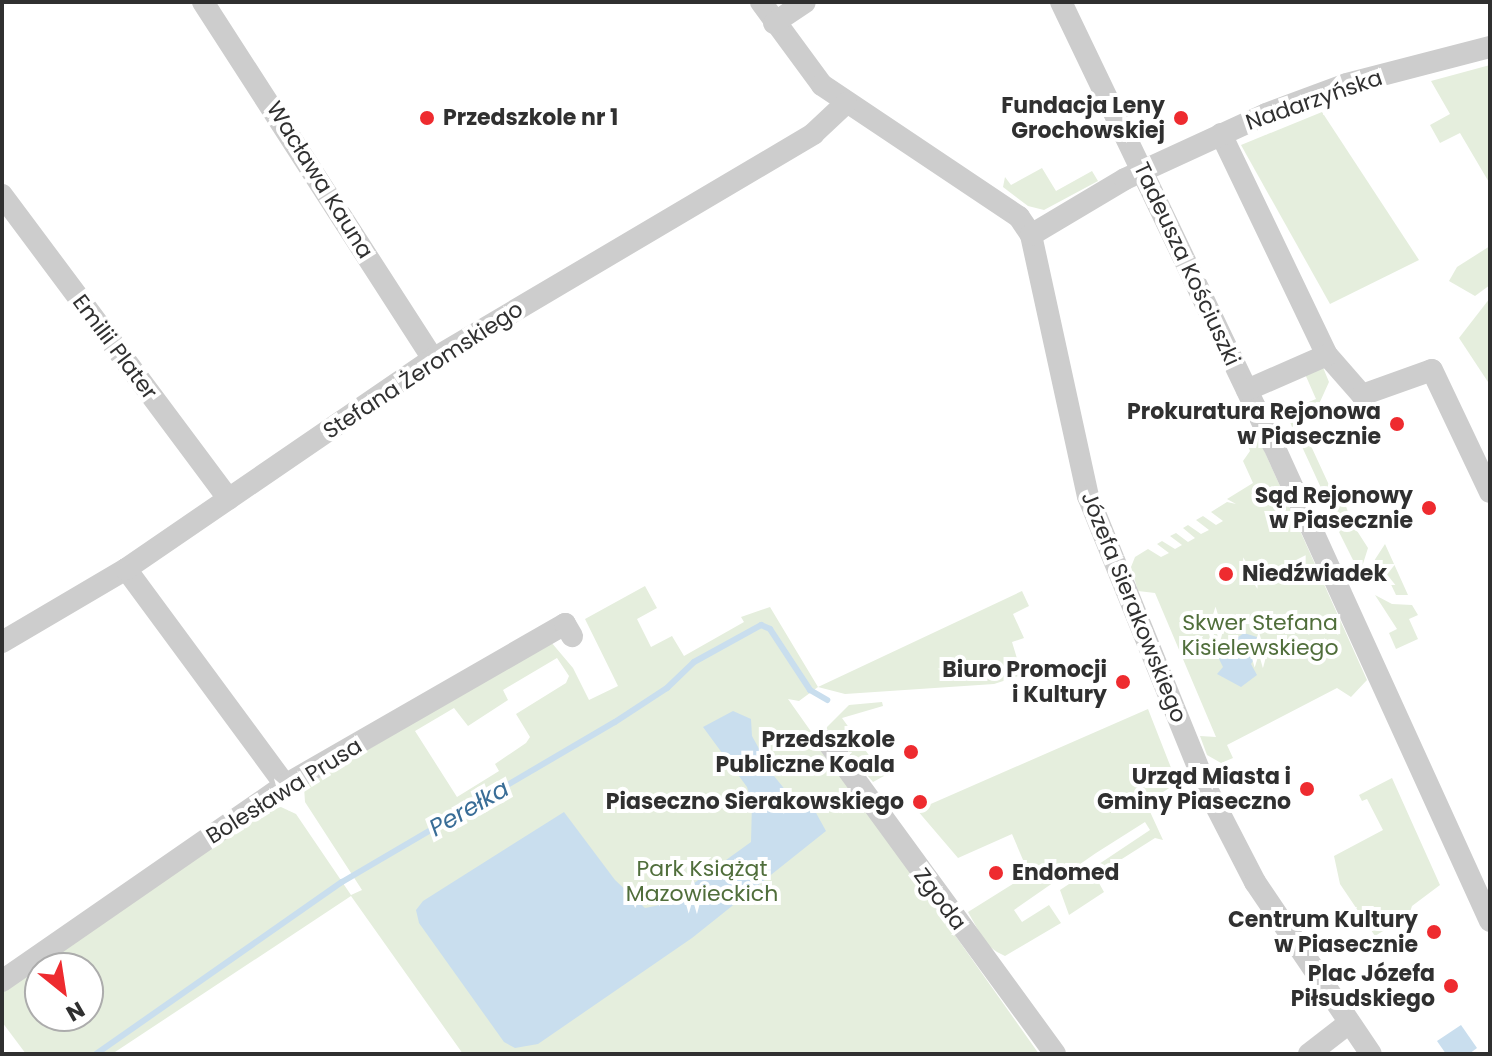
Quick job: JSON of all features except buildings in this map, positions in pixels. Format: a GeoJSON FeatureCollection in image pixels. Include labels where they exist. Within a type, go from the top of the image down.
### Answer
{"type":"FeatureCollection","features":[{"type":"Feature","properties":{"kind":"street","name":"Wacława Kauna"},"geometry":{"type":"LineString","coordinates":[[203,2],[433,359]]}},
{"type":"Feature","properties":{"kind":"street"},"geometry":{"type":"LineString","coordinates":[[761,2],[803,66],[846,103],[1019,217],[1031,235],[1144,171]]}},
{"type":"Feature","properties":{"kind":"street"},"geometry":{"type":"LineString","coordinates":[[774,23],[805,2]]}},
{"type":"Feature","properties":{"kind":"street","name":"Tadeusza Kościuszki"},"geometry":{"type":"LineString","coordinates":[[1061,2],[1247,390],[1490,921]]}},
{"type":"Feature","properties":{"kind":"street","name":"Nadarzyńska"},"geometry":{"type":"LineString","coordinates":[[1144,171],[1315,94],[1490,47]]}},
{"type":"Feature","properties":{"kind":"street","name":"Stefana Żeromskiego"},"geometry":{"type":"LineString","coordinates":[[2,642],[126,569],[433,359],[813,134],[846,103]]}},
{"type":"Feature","properties":{"kind":"street"},"geometry":{"type":"LineString","coordinates":[[1221,134],[1327,355],[1362,395],[1432,370],[1490,492]]}},
{"type":"Feature","properties":{"kind":"street","name":"Emilii Plater"},"geometry":{"type":"LineString","coordinates":[[2,195],[229,499]]}},
{"type":"Feature","properties":{"kind":"street","name":"Józefa Sierakowskiego"},"geometry":{"type":"LineString","coordinates":[[1031,235],[1088,496],[1231,842],[1349,1023]]}},
{"type":"Feature","properties":{"kind":"street"},"geometry":{"type":"LineString","coordinates":[[1247,390],[1327,355]]}},
{"type":"Feature","properties":{"kind":"street"},"geometry":{"type":"LineString","coordinates":[[126,569],[285,785]]}},
{"type":"Feature","properties":{"kind":"street","name":"Bolesława Prusa"},"geometry":{"type":"LineString","coordinates":[[2,981],[285,785],[565,624],[572,636]]}},
{"type":"Feature","properties":{"kind":"street","name":"Zgoda"},"geometry":{"type":"LineString","coordinates":[[827,741],[1055,1054]]}},
{"type":"Feature","properties":{"kind":"street"},"geometry":{"type":"LineString","coordinates":[[1309,1054],[1349,1023],[1371,1054]]}},
{"type":"Feature","properties":{"kind":"green space"},"geometry":{"type":"Polygon","coordinates":[[[1490,65],[1490,184],[1460,133],[1440,143],[1430,125],[1450,114],[1431,81],[1490,65]]]}},
{"type":"Feature","properties":{"kind":"green space"},"geometry":{"type":"Polygon","coordinates":[[[1322,112],[1419,260],[1330,304],[1241,145],[1322,112]]]}},
{"type":"Feature","properties":{"kind":"green space"},"geometry":{"type":"Polygon","coordinates":[[[1042,168],[1056,191],[1092,171],[1098,181],[1044,210],[1028,206],[1003,187],[1005,177],[1011,185],[1042,168]]]}},
{"type":"Feature","properties":{"kind":"green space"},"geometry":{"type":"Polygon","coordinates":[[[1490,246],[1490,285],[1475,296],[1449,281],[1457,267],[1490,246]]]}},
{"type":"Feature","properties":{"kind":"green space"},"geometry":{"type":"Polygon","coordinates":[[[1490,298],[1490,385],[1459,338],[1490,298]]]}},
{"type":"Feature","properties":{"kind":"green space"},"geometry":{"type":"Polygon","coordinates":[[[1322,365],[1329,382],[1319,404],[1323,413],[1292,427],[1290,422],[1303,415],[1299,406],[1316,399],[1305,374],[1322,365]]]}},
{"type":"Feature","properties":{"kind":"green space","name":"Skwer Stefana Kisielewskiego"},"geometry":{"type":"Polygon","coordinates":[[[1247,432],[1258,437],[1367,680],[1351,697],[1337,688],[1227,745],[1233,758],[1221,763],[1207,755],[1200,736],[1216,737],[1155,593],[1138,591],[1131,567],[1135,557],[1148,549],[1161,557],[1169,553],[1157,544],[1162,541],[1175,549],[1182,545],[1170,536],[1176,533],[1188,542],[1195,538],[1183,528],[1188,525],[1201,534],[1209,530],[1196,520],[1203,516],[1216,525],[1223,521],[1211,512],[1227,502],[1236,504],[1227,499],[1253,483],[1243,461],[1250,451],[1243,434],[1247,432]]]}},
{"type":"Feature","properties":{"kind":"green space"},"geometry":{"type":"Polygon","coordinates":[[[1298,438],[1315,438],[1311,446],[1329,485],[1338,484],[1352,523],[1368,548],[1362,567],[1356,566],[1339,532],[1344,527],[1337,513],[1333,514],[1298,438]]]}},
{"type":"Feature","properties":{"kind":"green space"},"geometry":{"type":"Polygon","coordinates":[[[1385,544],[1408,595],[1396,595],[1386,574],[1375,579],[1372,564],[1385,544]]]}},
{"type":"Feature","properties":{"kind":"green space","name":"Park Książąt Mazowieckich"},"geometry":{"type":"Polygon","coordinates":[[[645,586],[657,608],[637,619],[651,647],[672,636],[684,656],[744,622],[741,617],[770,607],[818,687],[799,701],[788,699],[1039,1054],[463,1054],[351,896],[112,1054],[26,1054],[2,1022],[2,991],[24,976],[24,1032],[104,1032],[104,952],[59,952],[266,810],[281,807],[296,814],[351,895],[362,890],[305,802],[304,787],[551,642],[573,668],[589,700],[618,686],[585,619],[645,586]],[[557,658],[503,690],[508,700],[468,726],[454,708],[415,731],[457,797],[499,771],[495,764],[526,743],[530,737],[516,714],[566,683],[569,676],[557,658]]]}},
{"type":"Feature","properties":{"kind":"green space"},"geometry":{"type":"Polygon","coordinates":[[[1022,591],[1029,606],[1013,614],[1024,638],[1012,642],[1022,675],[994,684],[845,694],[818,687],[1022,591]]]}},
{"type":"Feature","properties":{"kind":"green space"},"geometry":{"type":"Polygon","coordinates":[[[1375,595],[1392,604],[1412,605],[1418,615],[1409,619],[1418,639],[1396,649],[1389,633],[1397,629],[1375,595]]]}},
{"type":"Feature","properties":{"kind":"green space"},"geometry":{"type":"Polygon","coordinates":[[[882,702],[883,706],[842,718],[884,776],[873,782],[826,728],[849,705],[882,702]]]}},
{"type":"Feature","properties":{"kind":"green space"},"geometry":{"type":"Polygon","coordinates":[[[1148,709],[1177,783],[1146,803],[1163,840],[1155,838],[1095,876],[1104,892],[1069,915],[1060,890],[1150,830],[1145,822],[1096,853],[1014,910],[1022,922],[1049,905],[1061,923],[1005,956],[997,952],[986,944],[968,912],[1029,874],[1012,834],[958,858],[917,810],[1148,709]]]}},
{"type":"Feature","properties":{"kind":"green space"},"geometry":{"type":"Polygon","coordinates":[[[1392,778],[1440,885],[1412,906],[1409,915],[1375,936],[1340,884],[1334,856],[1383,830],[1367,799],[1362,801],[1359,795],[1392,778]]]}},
{"type":"Feature","properties":{"kind":"water"},"geometry":{"type":"Polygon","coordinates":[[[1244,633],[1257,637],[1262,647],[1251,664],[1257,675],[1241,687],[1217,674],[1223,667],[1212,645],[1231,642],[1244,633]]]}},
{"type":"Feature","properties":{"kind":"water"},"geometry":{"type":"Polygon","coordinates":[[[733,711],[751,719],[752,736],[774,776],[791,797],[815,811],[826,831],[692,938],[538,1044],[515,1048],[504,1042],[419,923],[416,910],[423,901],[564,812],[615,880],[645,908],[665,904],[751,842],[752,803],[747,787],[703,727],[733,711]]]}},
{"type":"Feature","properties":{"kind":"water"},"geometry":{"type":"Polygon","coordinates":[[[1461,1025],[1477,1048],[1469,1054],[1446,1054],[1437,1041],[1461,1025]]]}},
{"type":"Feature","properties":{"kind":"waterway","name":"Perełka"},"geometry":{"type":"LineString","coordinates":[[96,1054],[342,882],[615,722],[667,688],[694,662],[761,625],[770,629],[810,690],[827,700]]}},
{"type":"Feature","properties":{"kind":"place","name":"Przedszkole nr 1"},"geometry":{"type":"Point","coordinates":[427,118]}},
{"type":"Feature","properties":{"kind":"place","name":"Fundacja Leny Grochowskiej"},"geometry":{"type":"Point","coordinates":[1181,118]}},
{"type":"Feature","properties":{"kind":"place","name":"Prokuratura Rejonowa w Piasecznie"},"geometry":{"type":"Point","coordinates":[1397,424]}},
{"type":"Feature","properties":{"kind":"place","name":"Sąd Rejonowy w Piasecznie"},"geometry":{"type":"Point","coordinates":[1429,508]}},
{"type":"Feature","properties":{"kind":"place","name":"Niedźwiadek"},"geometry":{"type":"Point","coordinates":[1226,574]}},
{"type":"Feature","properties":{"kind":"place","name":"Biuro Promocji i Kultury"},"geometry":{"type":"Point","coordinates":[1123,682]}},
{"type":"Feature","properties":{"kind":"place","name":"Przedszkole Publiczne Koala"},"geometry":{"type":"Point","coordinates":[911,752]}},
{"type":"Feature","properties":{"kind":"place","name":"Urząd Miasta i Gminy Piaseczno"},"geometry":{"type":"Point","coordinates":[1307,789]}},
{"type":"Feature","properties":{"kind":"place","name":"Piaseczno Sierakowskiego"},"geometry":{"type":"Point","coordinates":[920,802]}},
{"type":"Feature","properties":{"kind":"place","name":"Endomed"},"geometry":{"type":"Point","coordinates":[996,873]}},
{"type":"Feature","properties":{"kind":"place","name":"Centrum Kultury w Piasecznie"},"geometry":{"type":"Point","coordinates":[1434,932]}},
{"type":"Feature","properties":{"kind":"place","name":"Plac Józefa Piłsudskiego"},"geometry":{"type":"Point","coordinates":[1451,986]}}]}
